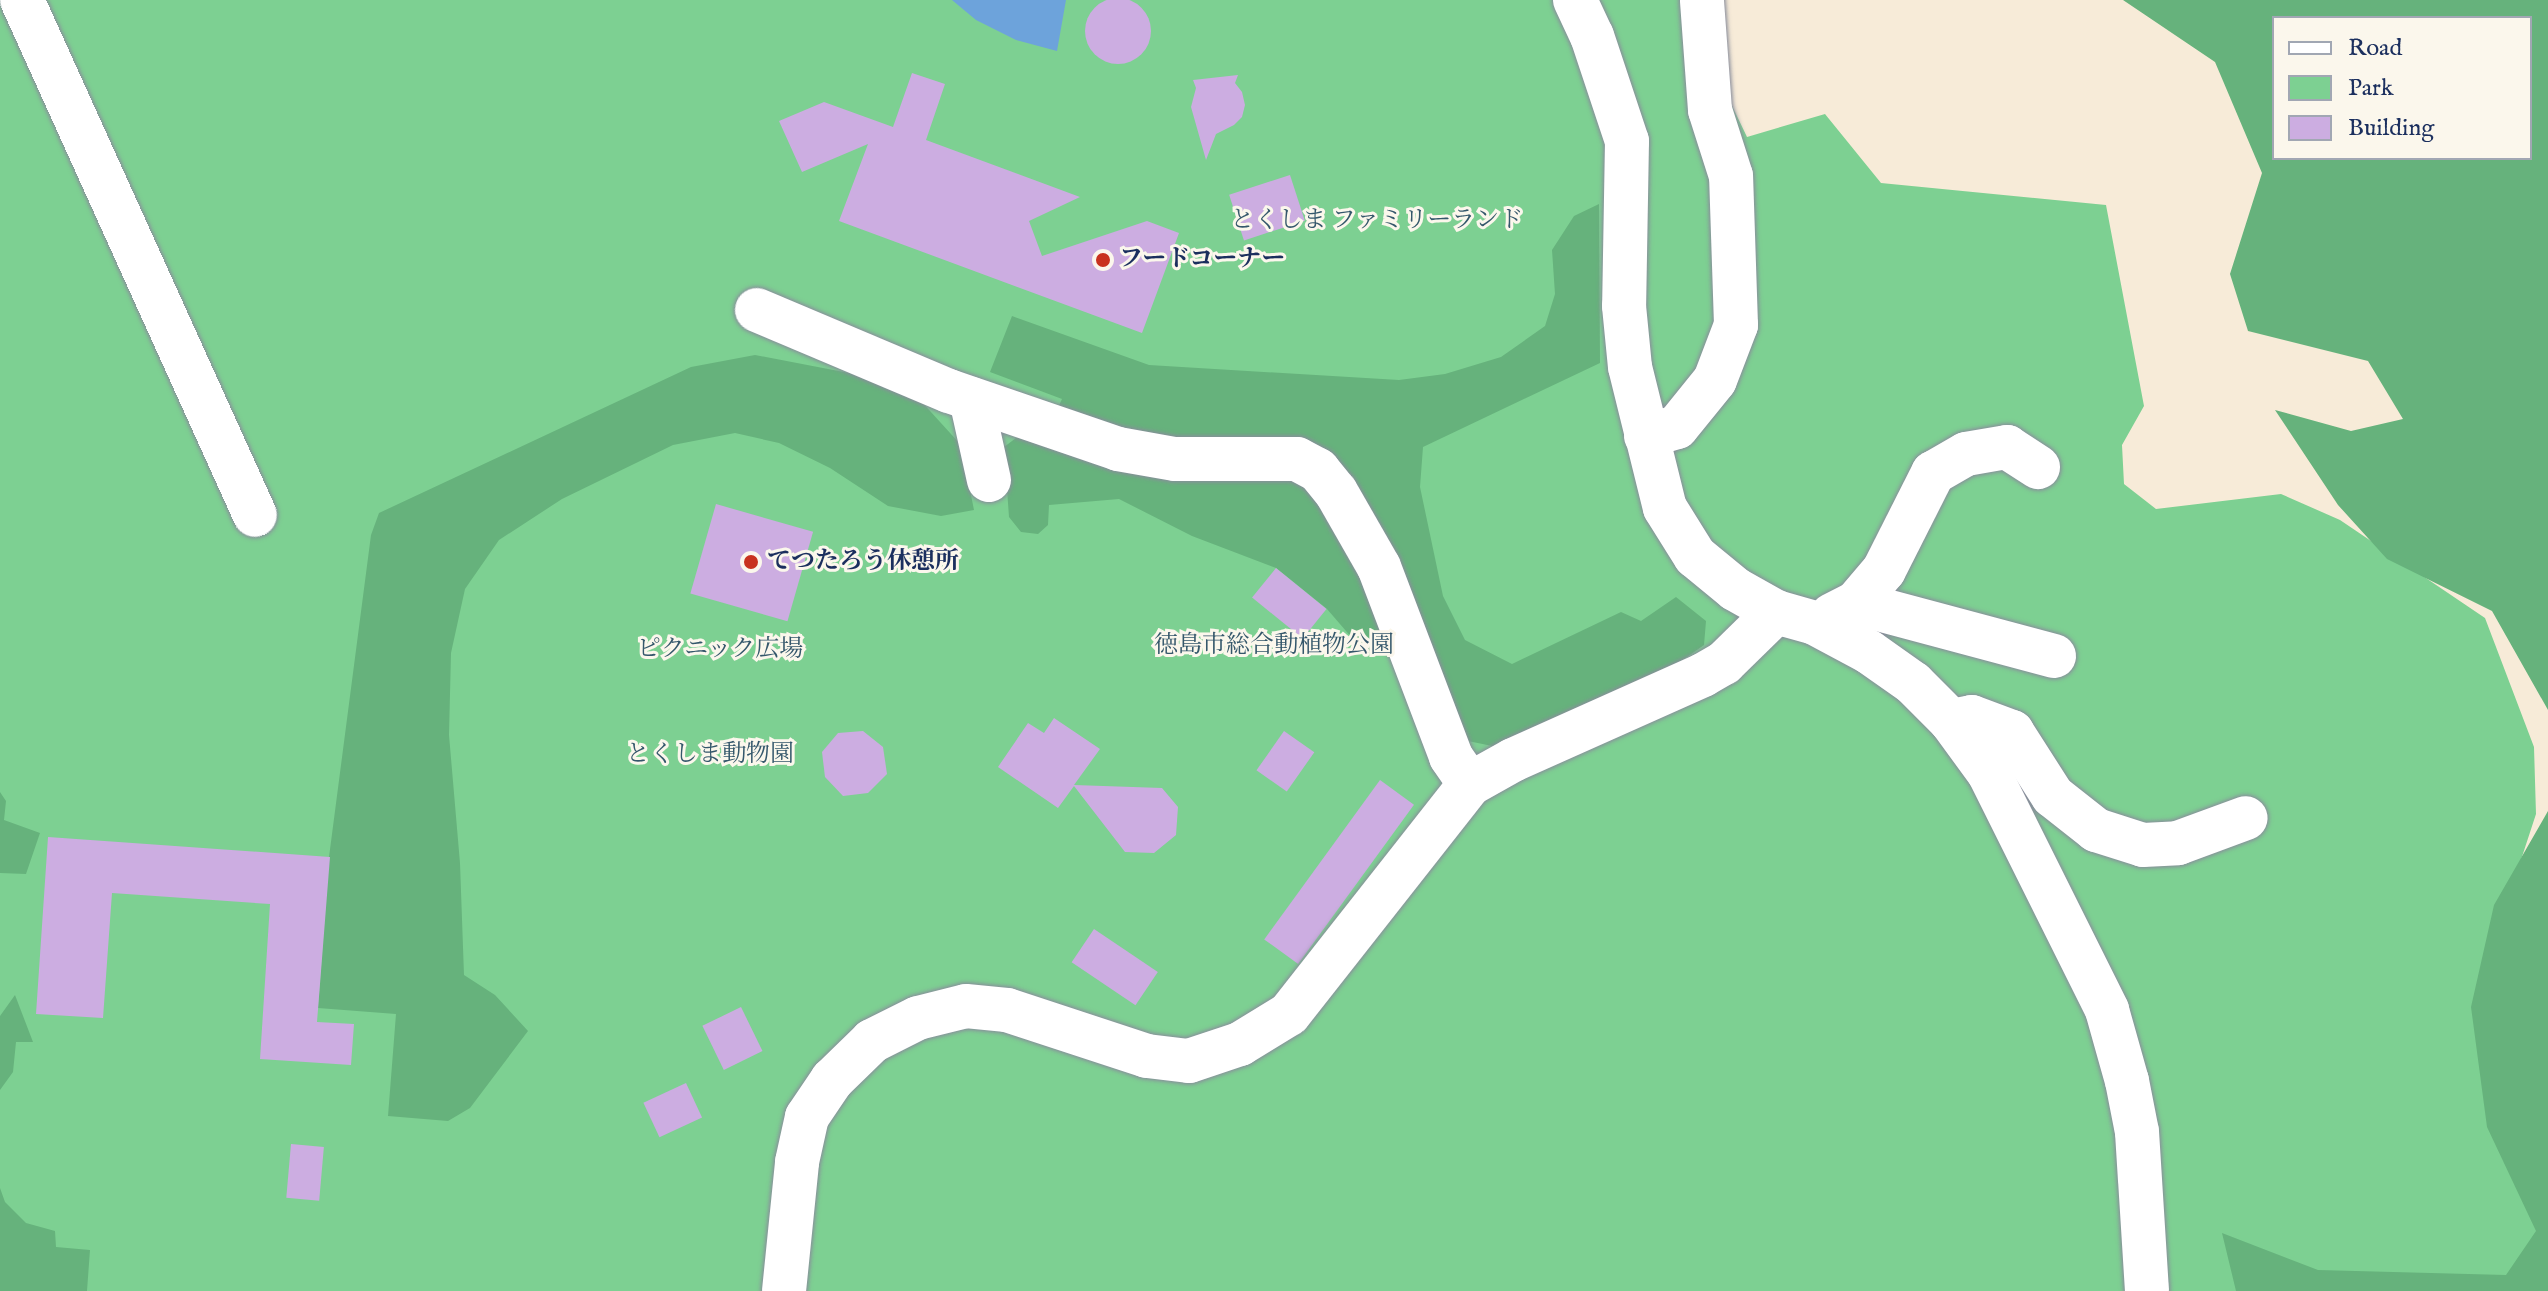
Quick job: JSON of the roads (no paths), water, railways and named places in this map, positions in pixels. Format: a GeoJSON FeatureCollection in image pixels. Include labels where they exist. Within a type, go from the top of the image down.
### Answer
{"type":"FeatureCollection","features":[{"type":"Feature","properties":{"kind":"street"},"geometry":{"type":"LineString","coordinates":[[22,0],[255,515]]}},
{"type":"Feature","properties":{"kind":"street"},"geometry":{"type":"LineString","coordinates":[[1575,0],[1592,36],[1627,141],[1624,306],[1630,367],[1665,508],[1695,556],[1735,589],[1869,652],[1913,683],[1951,721],[1989,773],[2107,1010],[2127,1081],[2137,1132],[2147,1291]]}},
{"type":"Feature","properties":{"kind":"street"},"geometry":{"type":"LineString","coordinates":[[1646,436],[1677,427],[1715,380],[1736,325],[1731,176],[1710,110],[1702,0]]}},
{"type":"Feature","properties":{"kind":"street"},"geometry":{"type":"LineString","coordinates":[[757,310],[971,399],[1118,449],[1175,459],[1297,459],[1318,470],[1336,492],[1379,567],[1451,757],[1470,784]]}},
{"type":"Feature","properties":{"kind":"street"},"geometry":{"type":"LineString","coordinates":[[971,399],[989,480]]}},
{"type":"Feature","properties":{"kind":"street"},"geometry":{"type":"LineString","coordinates":[[1856,603],[1884,570],[1933,473],[1966,454],[2007,447],[2038,467]]}},
{"type":"Feature","properties":{"kind":"street"},"geometry":{"type":"LineString","coordinates":[[784,1291],[797,1162],[807,1117],[832,1080],[872,1041],[918,1018],[966,1006],[1007,1010],[1147,1056],[1189,1061],[1240,1044],[1289,1014],[1470,784],[1513,760],[1703,675],[1796,617],[1856,603],[2054,656]]}},
{"type":"Feature","properties":{"kind":"street"},"geometry":{"type":"LineString","coordinates":[[1951,721],[1972,717],[2012,732],[2053,796],[2096,830],[2143,845],[2178,843],[2246,818]]}},
{"type":"Feature","properties":{"kind":"water"},"geometry":{"type":"Polygon","coordinates":[[[952,0],[1066,0],[1057,51],[1016,40],[976,20],[952,0]]]}},
{"type":"Feature","properties":{"kind":"place","name":"フードコーナー"},"geometry":{"type":"Point","coordinates":[1103,260]}},
{"type":"Feature","properties":{"kind":"place","name":"てつたろう休憩所"},"geometry":{"type":"Point","coordinates":[751,562]}},
{"type":"Feature","properties":{"kind":"park label","name":"とくしま ファミリーランド"},"geometry":{"type":"Point","coordinates":[1377,221]}},
{"type":"Feature","properties":{"kind":"park label","name":"徳島市総合動植物公園"},"geometry":{"type":"Point","coordinates":[1274,646]}},
{"type":"Feature","properties":{"kind":"park label","name":"ピクニック広場"},"geometry":{"type":"Point","coordinates":[720,650]}},
{"type":"Feature","properties":{"kind":"park label","name":"とくしま動物園"},"geometry":{"type":"Point","coordinates":[710,755]}}]}
